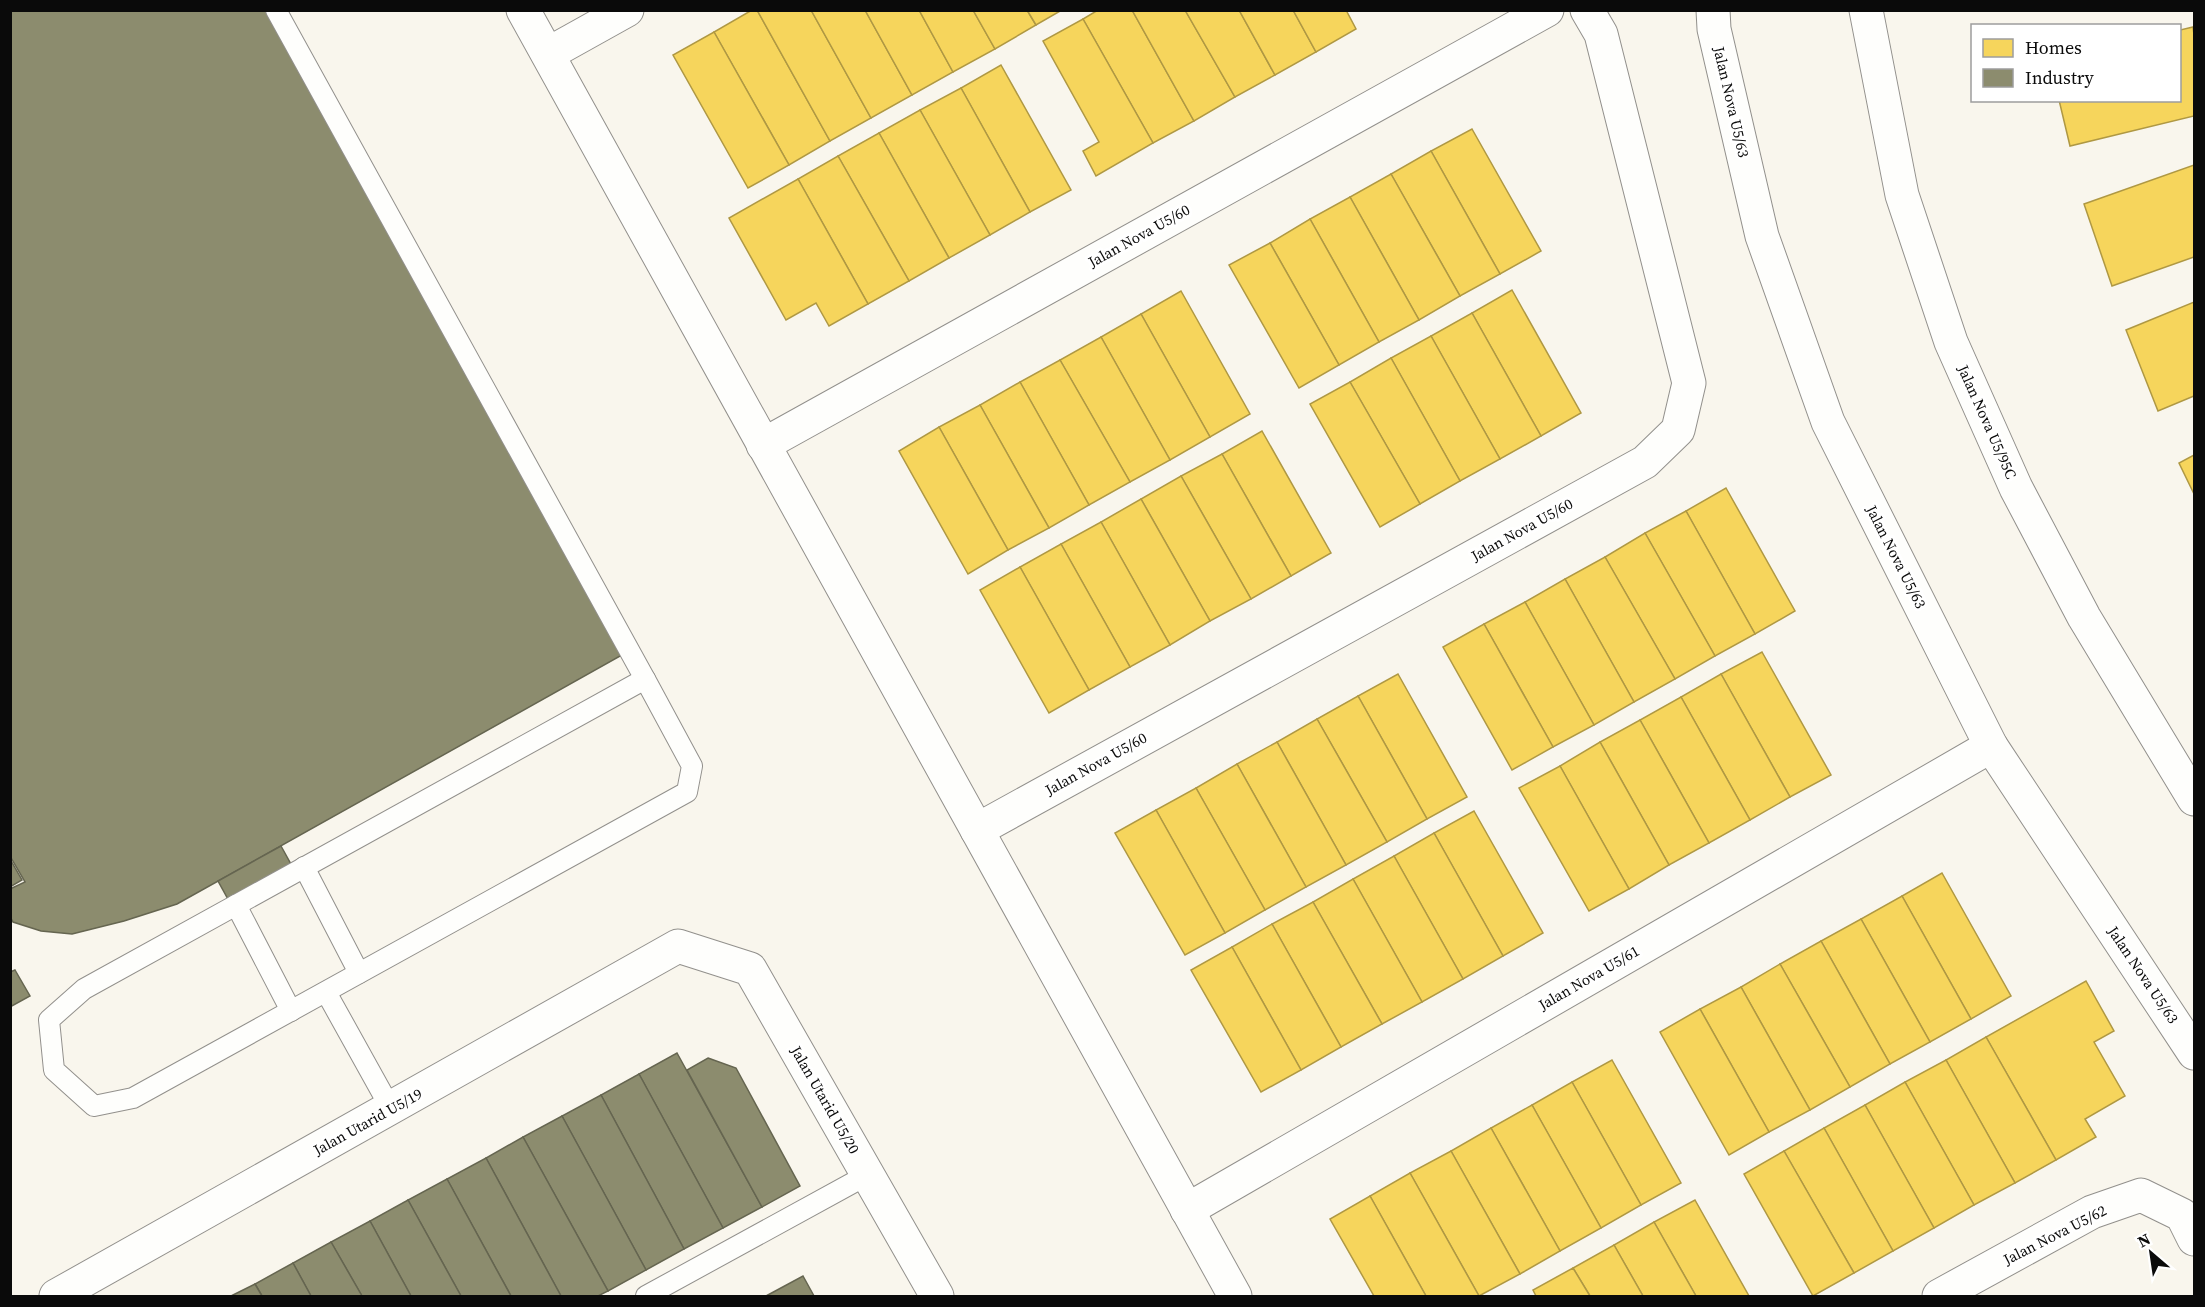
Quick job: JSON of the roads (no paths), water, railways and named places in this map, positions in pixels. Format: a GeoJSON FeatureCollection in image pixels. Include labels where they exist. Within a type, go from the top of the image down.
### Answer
{"type":"FeatureCollection","features":[{"type":"Feature","properties":{"kind":"street"},"geometry":{"type":"LineString","coordinates":[[523,10],[1235,1296]]}},
{"type":"Feature","properties":{"kind":"street"},"geometry":{"type":"LineString","coordinates":[[548,54],[627,10]]}},
{"type":"Feature","properties":{"kind":"street","name":"Jalan Nova U5/60"},"geometry":{"type":"LineString","coordinates":[[763,445],[1547,10]]}},
{"type":"Feature","properties":{"kind":"street","name":"Jalan Nova U5/60"},"geometry":{"type":"LineString","coordinates":[[977,830],[1645,462],[1678,430],[1689,383],[1601,34],[1587,10]]}},
{"type":"Feature","properties":{"kind":"street","name":"Jalan Nova U5/63"},"geometry":{"type":"LineString","coordinates":[[1713,10],[1714,29],[1762,236],[1828,422],[1991,746],[2194,1053]]}},
{"type":"Feature","properties":{"kind":"street","name":"Jalan Nova U5/95C"},"geometry":{"type":"LineString","coordinates":[[1866,10],[1902,195],[1951,342],[2016,488],[2084,617],[2194,799]]}},
{"type":"Feature","properties":{"kind":"street","name":"Jalan Nova U5/61"},"geometry":{"type":"LineString","coordinates":[[1187,1210],[1991,746]]}},
{"type":"Feature","properties":{"kind":"street","name":"Jalan Utarid U5/19"},"geometry":{"type":"LineString","coordinates":[[56,1296],[678,946]]}},
{"type":"Feature","properties":{"kind":"street","name":"Jalan Utarid U5/20"},"geometry":{"type":"LineString","coordinates":[[678,946],[750,969],[937,1296]]}},
{"type":"Feature","properties":{"kind":"street","name":"Jalan Nova U5/62"},"geometry":{"type":"LineString","coordinates":[[1939,1296],[2092,1212],[2141,1196],[2182,1215],[2194,1239]]}},
{"type":"Feature","properties":{"kind":"lane"},"geometry":{"type":"LineString","coordinates":[[276,10],[645,679],[692,766],[687,792],[133,1098],[94,1106],[54,1070],[49,1020],[84,989],[645,679]]}},
{"type":"Feature","properties":{"kind":"lane"},"geometry":{"type":"LineString","coordinates":[[304,867],[359,973]]}},
{"type":"Feature","properties":{"kind":"lane"},"geometry":{"type":"LineString","coordinates":[[236,904],[291,1011]]}},
{"type":"Feature","properties":{"kind":"lane"},"geometry":{"type":"LineString","coordinates":[[326,992],[391,1109]]}},
{"type":"Feature","properties":{"kind":"lane"},"geometry":{"type":"LineString","coordinates":[[646,1296],[867,1175]]}}]}
